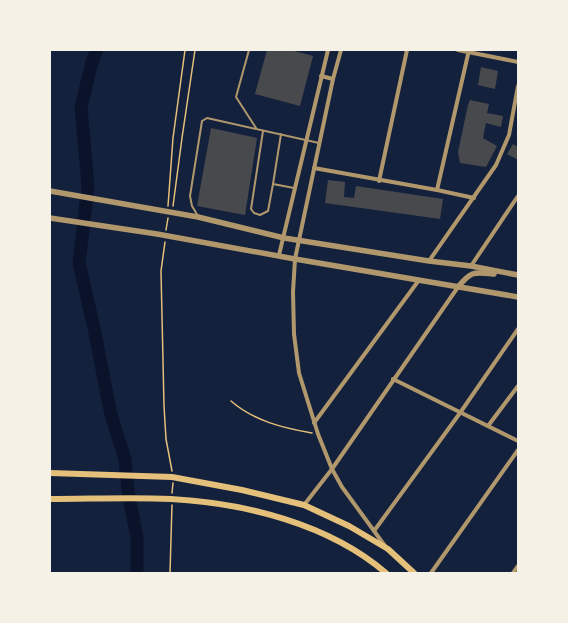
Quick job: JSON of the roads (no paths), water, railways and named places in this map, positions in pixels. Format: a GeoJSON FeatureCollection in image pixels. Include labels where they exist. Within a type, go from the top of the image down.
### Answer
{"type":"FeatureCollection","features":[{"type":"Feature","properties":{"kind":"main road"},"geometry":{"type":"LineString","coordinates":[[50,473],[172,477],[242,490],[304,504],[349,526],[388,549],[414,573]]}},
{"type":"Feature","properties":{"kind":"main road"},"geometry":{"type":"LineString","coordinates":[[50,499],[172,499],[224,505],[258,513],[317,531],[339,541],[386,573]]}},
{"type":"Feature","properties":{"kind":"street"},"geometry":{"type":"LineString","coordinates":[[279,256],[328,50]]}},
{"type":"Feature","properties":{"kind":"street"},"geometry":{"type":"LineString","coordinates":[[341,50],[333,79],[295,259],[293,292],[294,334],[299,373],[314,423],[332,468],[342,487],[388,549]]}},
{"type":"Feature","properties":{"kind":"street"},"geometry":{"type":"LineString","coordinates":[[379,181],[407,50]]}},
{"type":"Feature","properties":{"kind":"street"},"geometry":{"type":"LineString","coordinates":[[458,50],[518,62]]}},
{"type":"Feature","properties":{"kind":"street"},"geometry":{"type":"LineString","coordinates":[[437,190],[469,51]]}},
{"type":"Feature","properties":{"kind":"street"},"geometry":{"type":"LineString","coordinates":[[321,76],[333,79]]}},
{"type":"Feature","properties":{"kind":"street"},"geometry":{"type":"LineString","coordinates":[[429,261],[496,165],[509,135],[518,86]]}},
{"type":"Feature","properties":{"kind":"street"},"geometry":{"type":"LineString","coordinates":[[314,168],[474,198]]}},
{"type":"Feature","properties":{"kind":"street"},"geometry":{"type":"LineString","coordinates":[[50,191],[198,217],[284,238],[429,261],[471,266],[518,276]]}},
{"type":"Feature","properties":{"kind":"street"},"geometry":{"type":"LineString","coordinates":[[471,266],[516,203],[518,196]]}},
{"type":"Feature","properties":{"kind":"street"},"geometry":{"type":"LineString","coordinates":[[50,218],[166,235],[295,259],[518,297]]}},
{"type":"Feature","properties":{"kind":"street"},"geometry":{"type":"LineString","coordinates":[[304,504],[332,468],[393,379],[467,276],[474,273],[518,276]]}},
{"type":"Feature","properties":{"kind":"street"},"geometry":{"type":"LineString","coordinates":[[314,423],[419,280]]}},
{"type":"Feature","properties":{"kind":"street"},"geometry":{"type":"LineString","coordinates":[[374,531],[460,413],[518,329]]}},
{"type":"Feature","properties":{"kind":"street"},"geometry":{"type":"LineString","coordinates":[[393,379],[518,441]]}},
{"type":"Feature","properties":{"kind":"street"},"geometry":{"type":"LineString","coordinates":[[488,426],[518,386]]}},
{"type":"Feature","properties":{"kind":"street"},"geometry":{"type":"LineString","coordinates":[[431,573],[518,450]]}},
{"type":"Feature","properties":{"kind":"street"},"geometry":{"type":"LineString","coordinates":[[513,573],[518,566]]}},
{"type":"Feature","properties":{"kind":"lane"},"geometry":{"type":"LineString","coordinates":[[249,50],[236,98],[257,129]]}},
{"type":"Feature","properties":{"kind":"lane"},"geometry":{"type":"LineString","coordinates":[[198,217],[192,206],[190,196],[202,121],[207,118],[319,143]]}},
{"type":"Feature","properties":{"kind":"lane"},"geometry":{"type":"LineString","coordinates":[[263,130],[251,209],[254,213],[260,215],[268,211],[282,134]]}},
{"type":"Feature","properties":{"kind":"lane"},"geometry":{"type":"LineString","coordinates":[[273,184],[295,188]]}},
{"type":"Feature","properties":{"kind":"waterway"},"geometry":{"type":"LineString","coordinates":[[97,50],[92,62],[81,107],[88,186],[79,263],[94,328],[111,415],[125,459],[128,491],[137,538],[137,573]]}}]}
